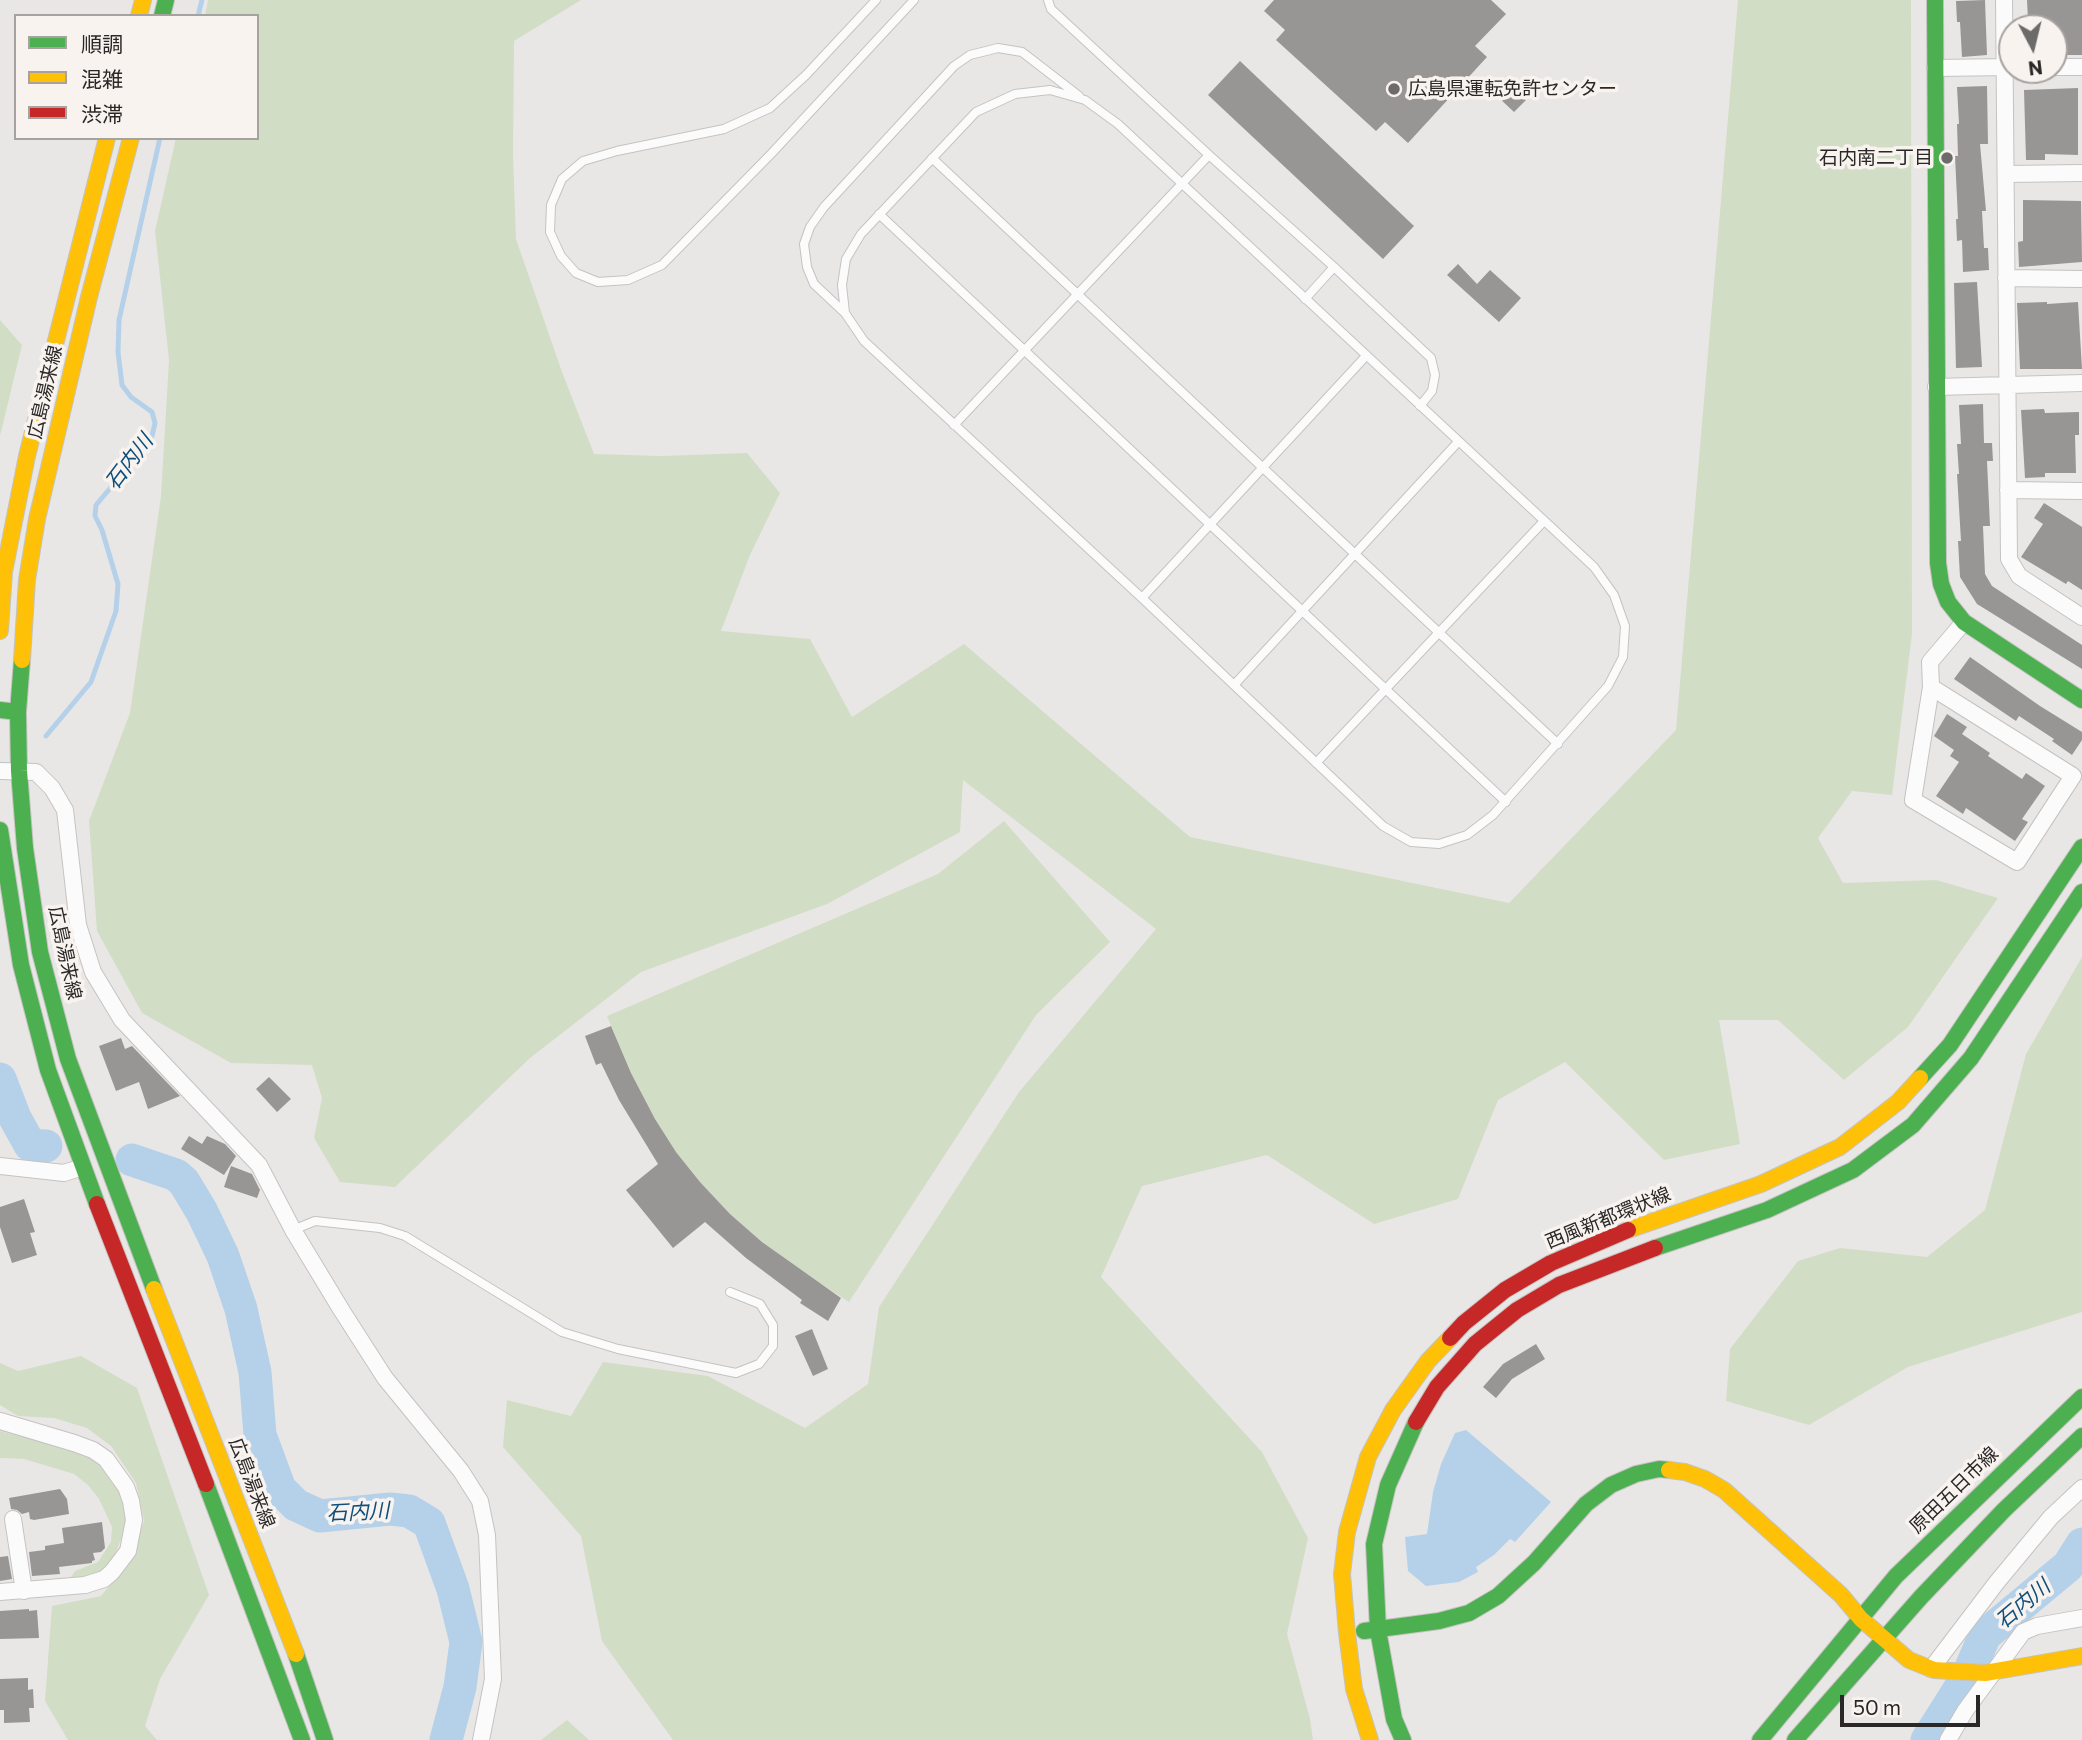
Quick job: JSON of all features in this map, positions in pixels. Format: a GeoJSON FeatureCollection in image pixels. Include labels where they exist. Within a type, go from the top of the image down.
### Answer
{"type":"FeatureCollection","features":[{"type":"Feature","properties":{"kind":"main road"},"geometry":{"type":"LineString","coordinates":[[1935,0],[1936,387],[1938,563],[1941,584],[1948,602],[1964,622],[2082,700]]}},
{"type":"Feature","properties":{"kind":"main road","name":"広島湯来線"},"geometry":{"type":"LineString","coordinates":[[0,631],[4,572],[27,456],[106,140]]}},
{"type":"Feature","properties":{"kind":"main road","name":"広島湯来線"},"geometry":{"type":"LineString","coordinates":[[130,140],[89,297],[37,519],[27,580],[18,712],[25,848],[40,952],[68,1059],[134,1237],[291,1640],[326,1740]]}},
{"type":"Feature","properties":{"kind":"main road"},"geometry":{"type":"LineString","coordinates":[[0,710],[18,712]]}},
{"type":"Feature","properties":{"kind":"main road"},"geometry":{"type":"LineString","coordinates":[[0,830],[21,965],[48,1070],[302,1740]]}},
{"type":"Feature","properties":{"kind":"main road","name":"西風新都環状線"},"geometry":{"type":"LineString","coordinates":[[1370,1740],[1354,1689],[1347,1633],[1342,1574],[1347,1532],[1368,1457],[1393,1410],[1428,1361],[1464,1323],[1505,1290],[1550,1263],[1635,1227],[1761,1184],[1840,1147],[1898,1102],[1950,1045],[2082,847]]}},
{"type":"Feature","properties":{"kind":"main road"},"geometry":{"type":"LineString","coordinates":[[1403,1740],[1394,1719],[1378,1630],[1374,1544],[1388,1485],[1409,1433],[1437,1387],[1475,1344],[1517,1310],[1559,1286],[1644,1252],[1766,1210],[1853,1170],[1913,1125],[1971,1058],[2082,892]]}},
{"type":"Feature","properties":{"kind":"main road","name":"原田五日市線"},"geometry":{"type":"LineString","coordinates":[[1760,1740],[1896,1576],[2082,1398]]}},
{"type":"Feature","properties":{"kind":"main road"},"geometry":{"type":"LineString","coordinates":[[1795,1740],[2004,1510],[2082,1436]]}},
{"type":"Feature","properties":{"kind":"main road"},"geometry":{"type":"LineString","coordinates":[[1347,1633],[1439,1621],[1469,1613],[1498,1596],[1586,1504],[1611,1485],[1636,1474],[1659,1469],[1685,1472],[1724,1490],[1841,1595],[1861,1619],[1909,1660],[1933,1669],[1989,1672],[2082,1656]]}},
{"type":"Feature","properties":{"kind":"street"},"geometry":{"type":"LineString","coordinates":[[1935,68],[1998,67]]}},
{"type":"Feature","properties":{"kind":"street"},"geometry":{"type":"LineString","coordinates":[[2008,84],[2006,384],[2009,559],[2019,576],[2082,617]]}},
{"type":"Feature","properties":{"kind":"street"},"geometry":{"type":"LineString","coordinates":[[2007,174],[2082,173]]}},
{"type":"Feature","properties":{"kind":"street"},"geometry":{"type":"LineString","coordinates":[[2006,278],[2082,279]]}},
{"type":"Feature","properties":{"kind":"street"},"geometry":{"type":"LineString","coordinates":[[1936,387],[2082,383]]}},
{"type":"Feature","properties":{"kind":"street"},"geometry":{"type":"LineString","coordinates":[[2008,490],[2082,491]]}},
{"type":"Feature","properties":{"kind":"street"},"geometry":{"type":"LineString","coordinates":[[1931,687],[2073,776],[2017,862],[1913,800],[1931,687],[1930,662],[1964,622]]}},
{"type":"Feature","properties":{"kind":"street"},"geometry":{"type":"LineString","coordinates":[[0,771],[36,772],[52,788],[65,810],[78,925],[93,972],[121,1020],[259,1166],[293,1230],[385,1378],[461,1471],[480,1501],[487,1535],[493,1679],[481,1740]]}},
{"type":"Feature","properties":{"kind":"street"},"geometry":{"type":"LineString","coordinates":[[0,1167],[64,1173],[83,1167]]}},
{"type":"Feature","properties":{"kind":"street"},"geometry":{"type":"LineString","coordinates":[[0,1421],[74,1443],[93,1450],[106,1459],[126,1487],[134,1520],[128,1551],[113,1572],[104,1579],[85,1585],[0,1592]]}},
{"type":"Feature","properties":{"kind":"street"},"geometry":{"type":"LineString","coordinates":[[1933,1669],[1997,1582],[2051,1517],[2082,1488]]}},
{"type":"Feature","properties":{"kind":"street"},"geometry":{"type":"LineString","coordinates":[[13,1519],[24,1591]]}},
{"type":"Feature","properties":{"kind":"street"},"geometry":{"type":"LineString","coordinates":[[1948,1740],[1989,1672],[2022,1632],[2037,1626],[2082,1618]]}},
{"type":"Feature","properties":{"kind":"lane"},"geometry":{"type":"LineString","coordinates":[[876,0],[806,75],[770,107],[724,129],[617,150],[583,161],[562,179],[551,205],[550,232],[561,256],[576,273],[598,282],[628,280],[662,265],[771,154],[914,0]]}},
{"type":"Feature","properties":{"kind":"lane"},"geometry":{"type":"LineString","coordinates":[[1048,0],[1051,9],[1431,358],[1435,375],[1432,391],[1420,407]]}},
{"type":"Feature","properties":{"kind":"lane"},"geometry":{"type":"LineString","coordinates":[[998,48],[1022,52],[1085,100],[1118,124],[1594,567],[1614,595],[1625,626],[1623,657],[1608,686],[1506,802],[1467,835],[1439,845],[1410,842],[1382,826],[1142,598],[864,341],[845,313],[814,284],[807,267],[804,244],[810,227],[824,207],[954,66],[970,55],[998,48]]}},
{"type":"Feature","properties":{"kind":"lane"},"geometry":{"type":"LineString","coordinates":[[845,313],[842,285],[846,259],[861,234],[976,112],[1015,94],[1051,90],[1085,100]]}},
{"type":"Feature","properties":{"kind":"lane"},"geometry":{"type":"LineString","coordinates":[[954,425],[1209,155]]}},
{"type":"Feature","properties":{"kind":"lane"},"geometry":{"type":"LineString","coordinates":[[932,158],[1558,744]]}},
{"type":"Feature","properties":{"kind":"lane"},"geometry":{"type":"LineString","coordinates":[[879,215],[1506,802]]}},
{"type":"Feature","properties":{"kind":"lane"},"geometry":{"type":"LineString","coordinates":[[1305,299],[1334,267]]}},
{"type":"Feature","properties":{"kind":"lane"},"geometry":{"type":"LineString","coordinates":[[1142,598],[1366,356]]}},
{"type":"Feature","properties":{"kind":"lane"},"geometry":{"type":"LineString","coordinates":[[1234,685],[1458,442]]}},
{"type":"Feature","properties":{"kind":"lane"},"geometry":{"type":"LineString","coordinates":[[1316,763],[1544,521]]}},
{"type":"Feature","properties":{"kind":"lane"},"geometry":{"type":"LineString","coordinates":[[293,1230],[315,1221],[380,1228],[405,1236],[562,1332],[618,1349],[736,1374],[759,1364],[773,1346],[773,1325],[761,1304],[730,1292]]}},
{"type":"Feature","properties":{"kind":"green space"},"geometry":{"type":"Polygon","coordinates":[[[208,0],[581,0],[514,41],[513,155],[516,239],[562,372],[594,454],[661,456],[747,453],[780,493],[750,555],[721,631],[810,639],[852,717],[964,644],[1190,837],[1509,903],[1676,730],[1738,0],[1911,0],[1912,634],[1892,795],[1852,791],[1818,838],[1843,883],[1936,880],[1998,898],[1908,1027],[1844,1080],[1778,1020],[1719,1020],[1740,1144],[1664,1160],[1565,1062],[1498,1100],[1458,1199],[1374,1224],[1267,1155],[1142,1186],[1101,1277],[1262,1452],[1308,1538],[1287,1634],[1313,1740],[673,1740],[602,1641],[581,1536],[503,1447],[507,1400],[571,1416],[603,1362],[708,1376],[805,1428],[868,1384],[879,1307],[1019,1092],[1156,929],[963,780],[960,832],[827,904],[641,972],[530,1058],[395,1187],[340,1182],[314,1138],[322,1098],[312,1065],[231,1063],[142,1013],[97,931],[89,821],[130,713],[161,496],[169,360],[155,231],[176,140],[259,140],[259,14],[205,14],[208,0]]]}},
{"type":"Feature","properties":{"kind":"green space"},"geometry":{"type":"Polygon","coordinates":[[[0,320],[22,345],[0,436],[0,320]]]}},
{"type":"Feature","properties":{"kind":"green space"},"geometry":{"type":"Polygon","coordinates":[[[1004,821],[1110,942],[1036,1015],[849,1302],[762,1242],[730,1214],[700,1182],[655,1119],[631,1073],[607,1016],[938,874],[1004,821]]]}},
{"type":"Feature","properties":{"kind":"green space"},"geometry":{"type":"Polygon","coordinates":[[[2082,957],[2082,1312],[1908,1367],[1809,1425],[1726,1401],[1730,1349],[1798,1261],[1840,1248],[1927,1257],[1985,1210],[2026,1054],[2082,957]]]}},
{"type":"Feature","properties":{"kind":"green space"},"geometry":{"type":"Polygon","coordinates":[[[81,1356],[137,1388],[209,1595],[160,1679],[145,1726],[157,1740],[68,1740],[45,1701],[52,1606],[101,1596],[130,1560],[144,1521],[136,1483],[111,1446],[87,1428],[54,1418],[18,1416],[0,1405],[0,1363],[18,1371],[81,1356]]]}},
{"type":"Feature","properties":{"kind":"green space"},"geometry":{"type":"Polygon","coordinates":[[[0,1431],[22,1437],[57,1441],[102,1464],[125,1499],[127,1524],[114,1557],[99,1573],[89,1577],[71,1577],[75,1571],[98,1562],[111,1542],[112,1527],[99,1499],[88,1485],[74,1474],[24,1459],[0,1458],[0,1431]]]}},
{"type":"Feature","properties":{"kind":"green space"},"geometry":{"type":"Polygon","coordinates":[[[567,1720],[589,1740],[541,1740],[567,1720]]]}},
{"type":"Feature","properties":{"kind":"water"},"geometry":{"type":"Polygon","coordinates":[[[1466,1430],[1551,1502],[1515,1542],[1510,1539],[1494,1555],[1476,1567],[1478,1572],[1459,1582],[1426,1586],[1408,1571],[1405,1537],[1427,1534],[1433,1492],[1441,1464],[1455,1433],[1466,1430]]]}},
{"type":"Feature","properties":{"kind":"building","name":"広島県運転免許センター"},"geometry":{"type":"Polygon","coordinates":[[[1274,0],[1491,0],[1506,14],[1475,46],[1487,57],[1408,143],[1385,122],[1376,131],[1276,40],[1285,30],[1264,11],[1274,0]]]}},
{"type":"Feature","properties":{"kind":"building"},"geometry":{"type":"Polygon","coordinates":[[[1985,0],[1987,55],[1962,57],[1956,1],[1985,0]]]}},
{"type":"Feature","properties":{"kind":"building"},"geometry":{"type":"Polygon","coordinates":[[[2027,0],[2082,0],[2082,55],[2068,55],[2068,14],[2028,14],[2027,0]]]}},
{"type":"Feature","properties":{"kind":"building"},"geometry":{"type":"Polygon","coordinates":[[[1240,61],[1414,226],[1383,259],[1208,95],[1240,61]]]}},
{"type":"Feature","properties":{"kind":"building"},"geometry":{"type":"Polygon","coordinates":[[[1510,85],[1526,100],[1514,112],[1498,97],[1510,85]]]}},
{"type":"Feature","properties":{"kind":"building"},"geometry":{"type":"Polygon","coordinates":[[[1987,86],[1988,144],[1980,144],[1986,211],[1982,211],[1984,248],[1988,248],[1989,270],[1963,272],[1962,240],[1957,241],[1956,219],[1955,156],[1958,156],[1959,124],[1957,87],[1987,86]]]}},
{"type":"Feature","properties":{"kind":"building"},"geometry":{"type":"Polygon","coordinates":[[[2078,88],[2078,155],[2045,154],[2045,160],[2026,160],[2024,90],[2078,88]]]}},
{"type":"Feature","properties":{"kind":"building"},"geometry":{"type":"Polygon","coordinates":[[[2023,200],[2081,201],[2082,262],[2019,267],[2018,242],[2023,241],[2023,200]]]}},
{"type":"Feature","properties":{"kind":"building"},"geometry":{"type":"Polygon","coordinates":[[[1458,264],[1477,284],[1490,270],[1521,298],[1499,322],[1447,275],[1458,264]]]}},
{"type":"Feature","properties":{"kind":"building"},"geometry":{"type":"Polygon","coordinates":[[[1977,282],[1982,367],[1956,368],[1954,283],[1977,282]]]}},
{"type":"Feature","properties":{"kind":"building"},"geometry":{"type":"Polygon","coordinates":[[[2078,302],[2082,369],[2020,369],[2017,303],[2078,302]]]}},
{"type":"Feature","properties":{"kind":"building"},"geometry":{"type":"Polygon","coordinates":[[[1983,404],[1984,443],[1992,443],[1993,461],[1987,461],[1990,526],[1983,526],[1985,574],[1992,586],[2082,645],[2082,669],[1977,604],[1960,577],[1957,474],[1957,444],[1961,444],[1959,405],[1983,404]]]}},
{"type":"Feature","properties":{"kind":"building"},"geometry":{"type":"Polygon","coordinates":[[[2044,409],[2045,413],[2079,412],[2079,435],[2075,435],[2076,473],[2045,473],[2045,477],[2025,478],[2021,410],[2044,409]]]}},
{"type":"Feature","properties":{"kind":"building"},"geometry":{"type":"Polygon","coordinates":[[[2044,503],[2082,527],[2082,590],[2068,581],[2066,584],[2021,557],[2043,524],[2034,518],[2044,503]]]}},
{"type":"Feature","properties":{"kind":"building"},"geometry":{"type":"Polygon","coordinates":[[[1970,657],[2082,732],[2082,740],[2072,755],[2052,741],[2054,739],[2019,716],[2016,721],[1954,679],[1970,657]]]}},
{"type":"Feature","properties":{"kind":"building"},"geometry":{"type":"Polygon","coordinates":[[[1947,714],[1967,727],[1962,734],[1990,753],[1988,756],[2022,779],[2026,773],[2045,786],[2022,819],[2028,822],[2015,841],[1966,808],[1963,814],[1936,796],[1959,762],[1950,756],[1954,750],[1934,736],[1947,714]]]}},
{"type":"Feature","properties":{"kind":"building"},"geometry":{"type":"Polygon","coordinates":[[[611,1026],[655,1119],[700,1182],[730,1214],[762,1242],[841,1298],[828,1321],[800,1303],[802,1300],[746,1258],[705,1222],[673,1248],[626,1190],[658,1164],[619,1100],[601,1063],[596,1065],[585,1036],[611,1026]]]}},
{"type":"Feature","properties":{"kind":"building"},"geometry":{"type":"Polygon","coordinates":[[[121,1038],[125,1049],[132,1046],[180,1096],[148,1109],[139,1082],[116,1091],[99,1046],[121,1038]]]}},
{"type":"Feature","properties":{"kind":"building"},"geometry":{"type":"Polygon","coordinates":[[[269,1077],[291,1099],[277,1112],[256,1089],[269,1077]]]}},
{"type":"Feature","properties":{"kind":"building"},"geometry":{"type":"Polygon","coordinates":[[[189,1136],[202,1144],[207,1136],[225,1144],[236,1156],[224,1175],[181,1149],[189,1136]]]}},
{"type":"Feature","properties":{"kind":"building"},"geometry":{"type":"Polygon","coordinates":[[[231,1166],[252,1174],[260,1190],[257,1198],[224,1187],[231,1166]]]}},
{"type":"Feature","properties":{"kind":"building"},"geometry":{"type":"Polygon","coordinates":[[[24,1199],[35,1232],[30,1233],[37,1255],[12,1263],[0,1227],[0,1207],[24,1199]]]}},
{"type":"Feature","properties":{"kind":"building"},"geometry":{"type":"Polygon","coordinates":[[[812,1329],[828,1369],[813,1376],[795,1336],[812,1329]]]}},
{"type":"Feature","properties":{"kind":"building"},"geometry":{"type":"Polygon","coordinates":[[[1536,1344],[1545,1359],[1512,1379],[1496,1398],[1483,1387],[1503,1364],[1536,1344]]]}},
{"type":"Feature","properties":{"kind":"building"},"geometry":{"type":"Polygon","coordinates":[[[60,1489],[67,1499],[69,1514],[34,1520],[30,1519],[29,1512],[22,1514],[11,1509],[9,1498],[60,1489]]]}},
{"type":"Feature","properties":{"kind":"building"},"geometry":{"type":"Polygon","coordinates":[[[102,1522],[105,1548],[101,1552],[93,1553],[95,1560],[92,1563],[59,1567],[60,1574],[32,1576],[29,1552],[64,1543],[62,1528],[102,1522]]]}},
{"type":"Feature","properties":{"kind":"building"},"geometry":{"type":"Polygon","coordinates":[[[8,1556],[12,1579],[0,1581],[0,1557],[8,1556]]]}},
{"type":"Feature","properties":{"kind":"building"},"geometry":{"type":"Polygon","coordinates":[[[37,1610],[39,1638],[0,1639],[0,1611],[37,1610]]]}},
{"type":"Feature","properties":{"kind":"building"},"geometry":{"type":"Polygon","coordinates":[[[28,1678],[28,1690],[33,1689],[34,1708],[29,1708],[30,1722],[4,1723],[4,1710],[0,1710],[0,1679],[28,1678]]]}},
{"type":"Feature","properties":{"kind":"waterway","name":"石内川"},"geometry":{"type":"LineString","coordinates":[[198,14],[202,0]]}},
{"type":"Feature","properties":{"kind":"waterway","name":"石内川"},"geometry":{"type":"LineString","coordinates":[[46,736],[91,682],[116,611],[118,584],[102,530],[95,516],[96,505],[152,436],[155,423],[152,412],[131,397],[122,385],[118,352],[119,320],[160,140]]}},
{"type":"Feature","properties":{"kind":"waterway","name":"石内川"},"geometry":{"type":"LineString","coordinates":[[0,1079],[15,1118],[30,1145],[46,1146]]}},
{"type":"Feature","properties":{"kind":"waterway","name":"石内川"},"geometry":{"type":"LineString","coordinates":[[132,1160],[176,1175],[184,1182],[223,1256],[241,1309],[255,1372],[260,1435],[280,1489],[296,1505],[320,1516],[390,1509],[409,1511],[429,1523],[453,1589],[466,1642],[460,1687],[446,1740]]}},
{"type":"Feature","properties":{"kind":"waterway","name":"石内川"},"geometry":{"type":"LineString","coordinates":[[1927,1740],[1967,1677],[1985,1635],[2068,1566],[2082,1544]]}},
{"type":"Feature","properties":{"kind":"traffic: fast"},"geometry":{"type":"LineString","coordinates":[[162,14],[166,0]]}},
{"type":"Feature","properties":{"kind":"traffic: fast"},"geometry":{"type":"LineString","coordinates":[[1935,0],[1938,563],[1941,584],[1948,602],[1964,622],[2082,700]]}},
{"type":"Feature","properties":{"kind":"traffic: fast"},"geometry":{"type":"LineString","coordinates":[[22,660],[18,712],[19,771],[25,848],[40,952],[68,1059],[154,1289]]}},
{"type":"Feature","properties":{"kind":"traffic: fast"},"geometry":{"type":"LineString","coordinates":[[0,710],[18,712]]}},
{"type":"Feature","properties":{"kind":"traffic: fast"},"geometry":{"type":"LineString","coordinates":[[0,830],[21,965],[48,1070],[97,1204]]}},
{"type":"Feature","properties":{"kind":"traffic: fast"},"geometry":{"type":"LineString","coordinates":[[1920,1078],[1950,1045],[2082,847]]}},
{"type":"Feature","properties":{"kind":"traffic: fast"},"geometry":{"type":"LineString","coordinates":[[1655,1248],[1767,1210],[1853,1170],[1913,1125],[1971,1058],[2082,892]]}},
{"type":"Feature","properties":{"kind":"traffic: fast"},"geometry":{"type":"LineString","coordinates":[[1760,1740],[1896,1576],[2082,1397]]}},
{"type":"Feature","properties":{"kind":"traffic: fast"},"geometry":{"type":"LineString","coordinates":[[1403,1740],[1394,1719],[1378,1630],[1374,1544],[1388,1485],[1416,1422]]}},
{"type":"Feature","properties":{"kind":"traffic: fast"},"geometry":{"type":"LineString","coordinates":[[1795,1740],[1921,1597],[2004,1510],[2082,1436]]}},
{"type":"Feature","properties":{"kind":"traffic: fast"},"geometry":{"type":"LineString","coordinates":[[1364,1631],[1439,1621],[1469,1613],[1498,1596],[1534,1563],[1586,1504],[1611,1485],[1636,1474],[1659,1469],[1669,1470]]}},
{"type":"Feature","properties":{"kind":"traffic: fast"},"geometry":{"type":"LineString","coordinates":[[206,1484],[302,1740]]}},
{"type":"Feature","properties":{"kind":"traffic: fast"},"geometry":{"type":"LineString","coordinates":[[296,1654],[325,1740]]}},
{"type":"Feature","properties":{"kind":"traffic: slow"},"geometry":{"type":"LineString","coordinates":[[140,14],[143,0]]}},
{"type":"Feature","properties":{"kind":"traffic: slow"},"geometry":{"type":"LineString","coordinates":[[0,631],[4,572],[27,456],[106,140]]}},
{"type":"Feature","properties":{"kind":"traffic: slow"},"geometry":{"type":"LineString","coordinates":[[22,660],[27,580],[37,519],[89,297],[130,140]]}},
{"type":"Feature","properties":{"kind":"traffic: slow"},"geometry":{"type":"LineString","coordinates":[[1628,1230],[1761,1184],[1840,1147],[1898,1102],[1920,1078]]}},
{"type":"Feature","properties":{"kind":"traffic: slow"},"geometry":{"type":"LineString","coordinates":[[154,1289],[296,1654]]}},
{"type":"Feature","properties":{"kind":"traffic: slow"},"geometry":{"type":"LineString","coordinates":[[1370,1740],[1354,1689],[1347,1633],[1342,1574],[1347,1532],[1368,1457],[1393,1410],[1428,1361],[1450,1338]]}},
{"type":"Feature","properties":{"kind":"traffic: slow"},"geometry":{"type":"LineString","coordinates":[[1669,1470],[1705,1479],[1724,1490],[1841,1595],[1861,1619],[1909,1660],[1934,1670],[1985,1673],[2082,1656]]}},
{"type":"Feature","properties":{"kind":"traffic: jam"},"geometry":{"type":"LineString","coordinates":[[97,1204],[206,1484]]}},
{"type":"Feature","properties":{"kind":"traffic: jam"},"geometry":{"type":"LineString","coordinates":[[1450,1338],[1505,1290],[1551,1263],[1628,1230]]}},
{"type":"Feature","properties":{"kind":"traffic: jam"},"geometry":{"type":"LineString","coordinates":[[1416,1422],[1437,1387],[1475,1344],[1517,1310],[1559,1285],[1655,1248]]}},
{"type":"Feature","properties":{"kind":"place","name":"広島県運転免許センター"},"geometry":{"type":"Point","coordinates":[1394,89]}},
{"type":"Feature","properties":{"kind":"place","name":"石内南二丁目"},"geometry":{"type":"Point","coordinates":[1947,158]}}]}
